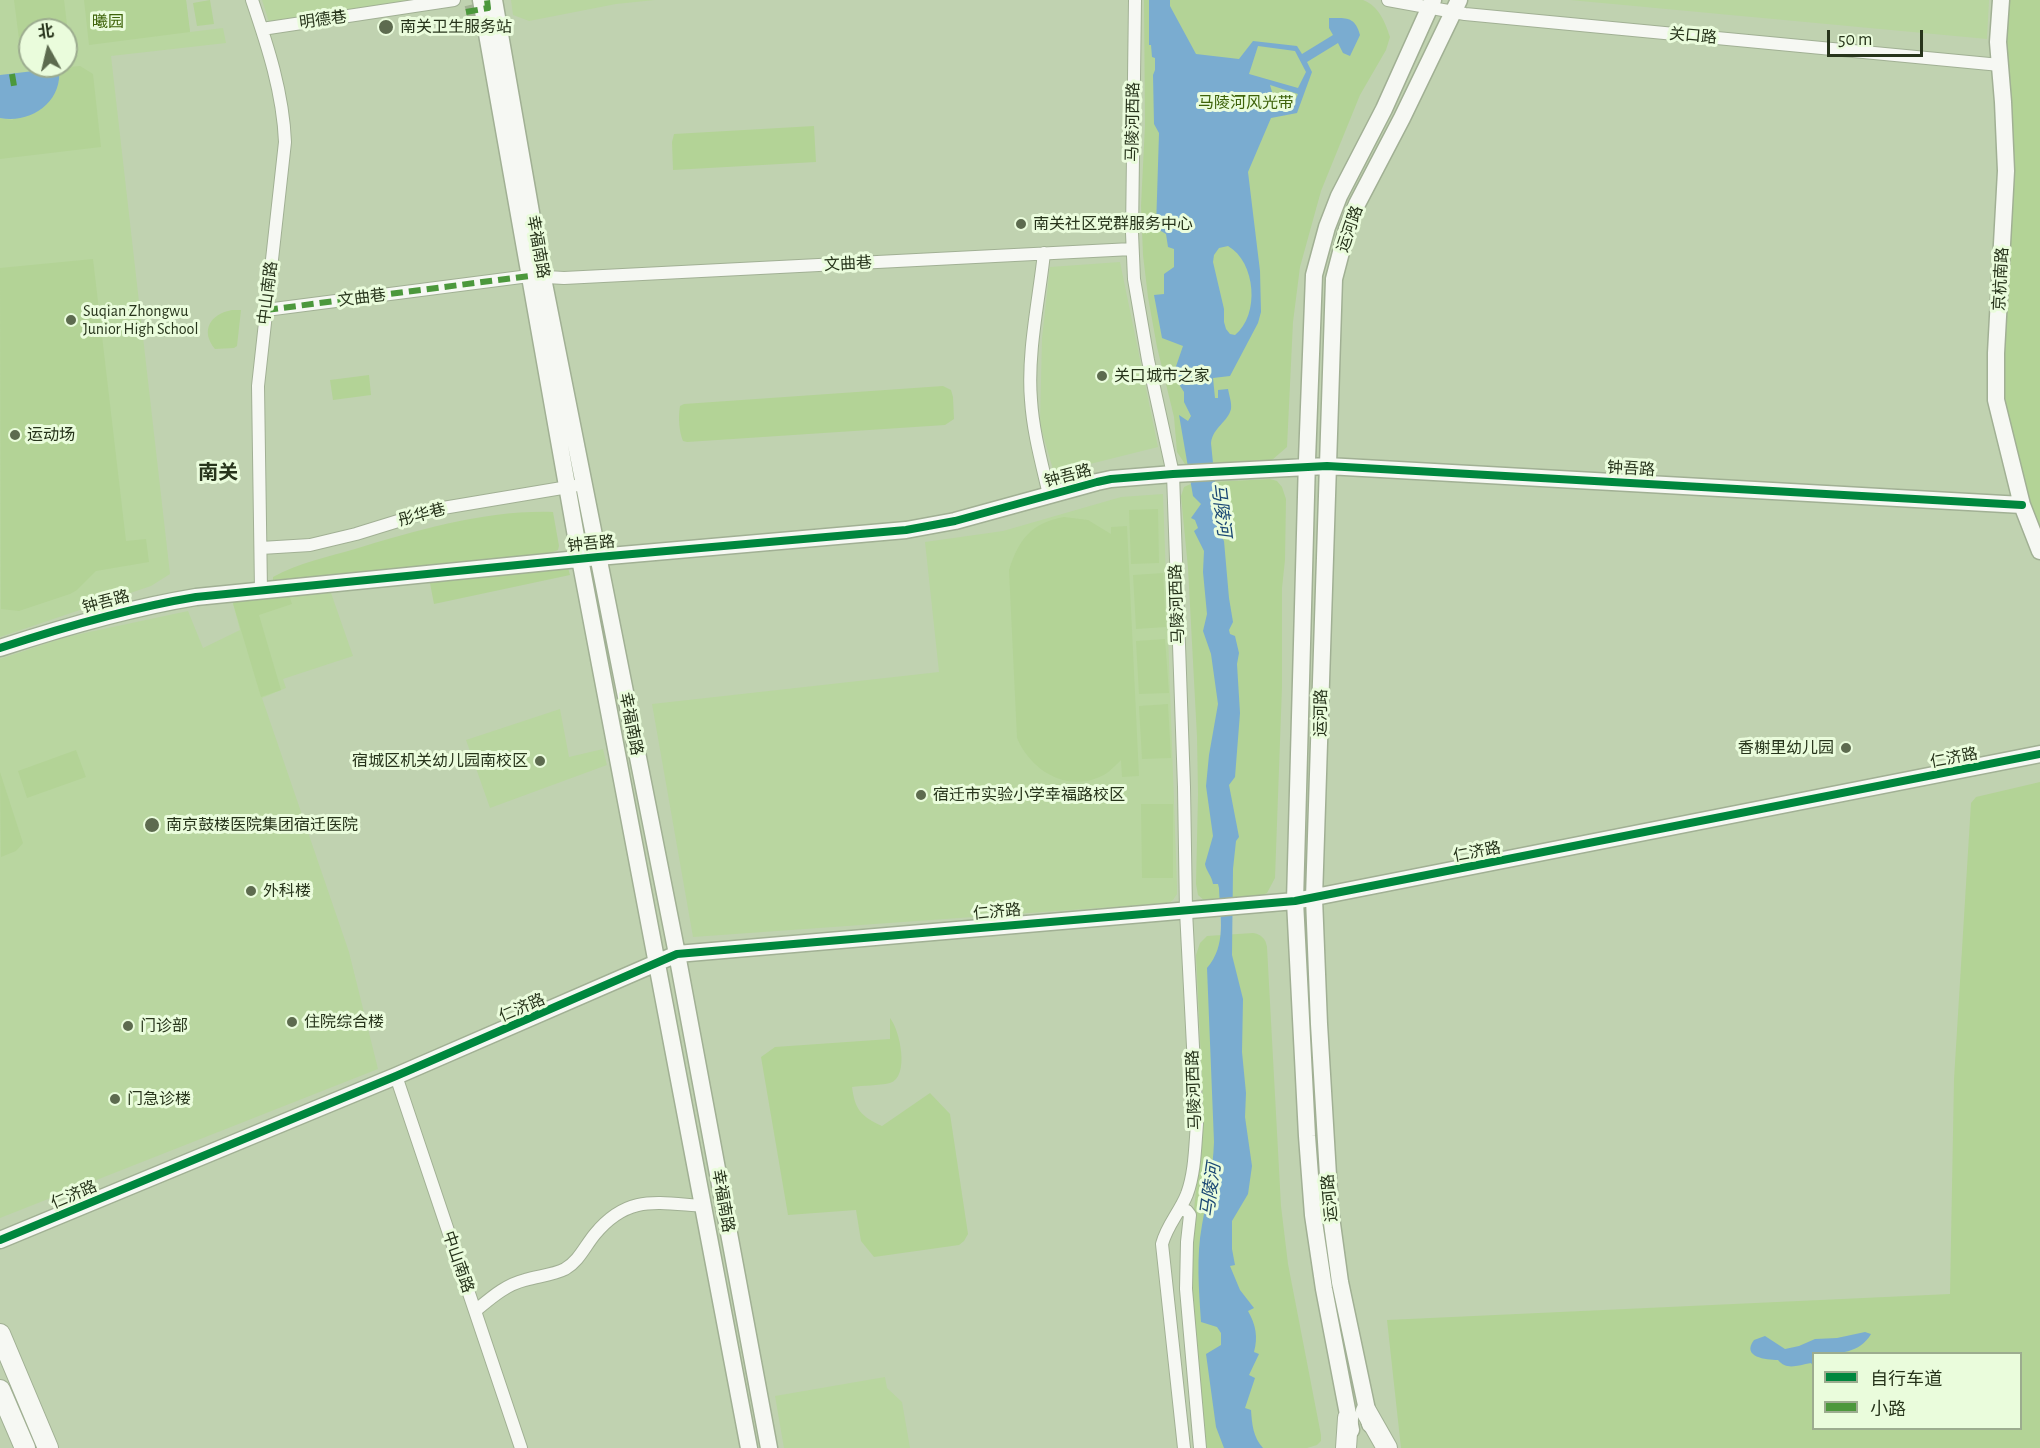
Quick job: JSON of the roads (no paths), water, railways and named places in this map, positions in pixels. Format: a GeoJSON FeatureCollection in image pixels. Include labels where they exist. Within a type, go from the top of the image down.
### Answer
{"type":"FeatureCollection","features":[{"type":"Feature","properties":{"kind":"main road"},"geometry":{"type":"LineString","coordinates":[[0,1334],[48,1448]]}},
{"type":"Feature","properties":{"kind":"main road"},"geometry":{"type":"LineString","coordinates":[[0,1390],[26,1448]]}},
{"type":"Feature","properties":{"kind":"main road"},"geometry":{"type":"LineString","coordinates":[[1346,1448],[1357,1414]]}},
{"type":"Feature","properties":{"kind":"main road"},"geometry":{"type":"LineString","coordinates":[[1357,1414],[1387,1448]]}},
{"type":"Feature","properties":{"kind":"street","name":"中山南路"},"geometry":{"type":"LineString","coordinates":[[252,0],[272,56],[282,105],[285,142],[258,386],[261,591]]}},
{"type":"Feature","properties":{"kind":"street","name":"明德巷"},"geometry":{"type":"LineString","coordinates":[[262,29],[454,0]]}},
{"type":"Feature","properties":{"kind":"street","name":"幸福南路"},"geometry":{"type":"LineString","coordinates":[[481,0],[576,486],[598,557],[677,954],[769,1448]]}},
{"type":"Feature","properties":{"kind":"street","name":"幸福南路"},"geometry":{"type":"LineString","coordinates":[[494,0],[536,277]]}},
{"type":"Feature","properties":{"kind":"street","name":"马陵河西路"},"geometry":{"type":"LineString","coordinates":[[1135,0],[1132,249],[1134,279],[1146,349],[1179,473],[1186,910],[1197,1124],[1191,1178],[1180,1209],[1165,1233],[1162,1244],[1185,1448]]}},
{"type":"Feature","properties":{"kind":"street","name":"关口路"},"geometry":{"type":"LineString","coordinates":[[1388,0],[2000,65]]}},
{"type":"Feature","properties":{"kind":"street","name":"京杭南路"},"geometry":{"type":"LineString","coordinates":[[2001,0],[1998,36],[2006,171],[1995,378],[1996,400],[2022,505],[2040,551]]}},
{"type":"Feature","properties":{"kind":"street","name":"运河路"},"geometry":{"type":"LineString","coordinates":[[1376,1448],[1357,1414],[1324,1289],[1313,1215],[1307,1136],[1295,901],[1314,275],[1327,227],[1339,196],[1384,109],[1431,4]]}},
{"type":"Feature","properties":{"kind":"street","name":"运河路"},"geometry":{"type":"LineString","coordinates":[[1356,1448],[1357,1414],[1329,1209],[1314,898],[1334,279],[1347,229],[1455,6]]}},
{"type":"Feature","properties":{"kind":"street","name":"文曲巷"},"geometry":{"type":"LineString","coordinates":[[266,310],[536,277],[564,278],[1132,249]]}},
{"type":"Feature","properties":{"kind":"street"},"geometry":{"type":"LineString","coordinates":[[1044,253],[1032,362],[1031,400],[1048,495]]}},
{"type":"Feature","properties":{"kind":"street","name":"钟吾路"},"geometry":{"type":"LineString","coordinates":[[0,648],[45,633],[153,604],[196,597],[598,557],[906,530],[955,521],[1097,482],[1179,473],[1327,465],[2022,505]]}},
{"type":"Feature","properties":{"kind":"street","name":"幸福南路"},"geometry":{"type":"LineString","coordinates":[[576,486],[580,559],[749,1448]]}},
{"type":"Feature","properties":{"kind":"street","name":"彤华巷"},"geometry":{"type":"LineString","coordinates":[[261,548],[310,545],[356,534],[432,510],[576,486]]}},
{"type":"Feature","properties":{"kind":"street","name":"仁济路"},"geometry":{"type":"LineString","coordinates":[[0,1240],[396,1076],[677,954],[1295,901],[2040,754]]}},
{"type":"Feature","properties":{"kind":"street","name":"中山南路"},"geometry":{"type":"LineString","coordinates":[[396,1076],[521,1448]]}},
{"type":"Feature","properties":{"kind":"street"},"geometry":{"type":"LineString","coordinates":[[475,1311],[500,1291],[513,1284],[566,1268],[576,1260],[602,1226],[623,1209],[649,1203],[704,1206]]}},
{"type":"Feature","properties":{"kind":"street"},"geometry":{"type":"LineString","coordinates":[[1180,1209],[1187,1211],[1190,1215],[1186,1289],[1200,1448]]}},
{"type":"Feature","properties":{"kind":"water","name":"马陵河"},"geometry":{"type":"Polygon","coordinates":[[[1149,0],[1170,0],[1170,6],[1196,54],[1239,59],[1253,41],[1297,46],[1302,54],[1333,35],[1329,28],[1329,18],[1349,19],[1355,24],[1360,35],[1350,56],[1343,53],[1338,43],[1307,62],[1312,72],[1297,113],[1271,118],[1248,172],[1260,271],[1261,312],[1258,323],[1230,376],[1213,378],[1215,398],[1218,398],[1218,390],[1228,389],[1231,404],[1227,418],[1212,437],[1211,443],[1220,534],[1224,541],[1233,622],[1229,630],[1230,634],[1235,636],[1239,653],[1237,664],[1240,713],[1235,777],[1229,785],[1239,837],[1236,841],[1233,869],[1232,955],[1243,999],[1242,1052],[1246,1093],[1245,1117],[1252,1166],[1248,1194],[1232,1221],[1232,1249],[1235,1265],[1230,1266],[1240,1290],[1254,1308],[1248,1311],[1256,1331],[1254,1352],[1259,1354],[1249,1375],[1255,1378],[1245,1408],[1251,1410],[1255,1435],[1263,1448],[1224,1448],[1216,1427],[1206,1354],[1221,1345],[1221,1333],[1217,1327],[1201,1322],[1199,1249],[1214,1142],[1207,968],[1217,950],[1221,930],[1219,888],[1218,884],[1213,884],[1205,864],[1213,836],[1206,786],[1218,704],[1211,654],[1203,631],[1207,614],[1203,572],[1204,551],[1194,531],[1198,528],[1195,520],[1191,518],[1201,504],[1193,496],[1179,415],[1188,421],[1191,416],[1184,402],[1184,392],[1173,375],[1183,346],[1162,338],[1154,295],[1164,294],[1164,274],[1174,267],[1174,249],[1168,247],[1166,234],[1156,228],[1159,133],[1154,124],[1155,58],[1152,57],[1151,45],[1149,45],[1149,0]],[[1258,46],[1249,74],[1298,88],[1306,72],[1295,51],[1258,46]],[[1270,85],[1277,109],[1292,108],[1298,94],[1270,85]],[[1228,246],[1219,248],[1214,255],[1213,262],[1224,309],[1224,322],[1230,334],[1235,335],[1243,326],[1248,315],[1251,302],[1249,276],[1237,254],[1228,246]]]}},
{"type":"Feature","properties":{"kind":"water"},"geometry":{"type":"Polygon","coordinates":[[[18,73],[18,78],[59,78],[59,80],[56,91],[43,108],[23,118],[0,118],[0,75],[18,73]]]}},
{"type":"Feature","properties":{"kind":"water"},"geometry":{"type":"Polygon","coordinates":[[[1865,1332],[1871,1334],[1866,1341],[1853,1350],[1812,1352],[1812,1364],[1785,1365],[1778,1360],[1757,1356],[1751,1350],[1754,1340],[1765,1336],[1785,1349],[1815,1339],[1837,1338],[1865,1332]]]}},
{"type":"Feature","properties":{"kind":"tunnel"},"geometry":{"type":"LineString","coordinates":[[466,12],[488,7]]}},
{"type":"Feature","properties":{"kind":"place","name":"南关卫生服务站"},"geometry":{"type":"Point","coordinates":[386,27]}},
{"type":"Feature","properties":{"kind":"place","name":"南关社区党群服务中心"},"geometry":{"type":"Point","coordinates":[1021,224]}},
{"type":"Feature","properties":{"kind":"place","name":"Suqian Zhongwu Junior High School"},"geometry":{"type":"Point","coordinates":[71,320]}},
{"type":"Feature","properties":{"kind":"place","name":"关口城市之家"},"geometry":{"type":"Point","coordinates":[1102,376]}},
{"type":"Feature","properties":{"kind":"place","name":"运动场"},"geometry":{"type":"Point","coordinates":[15,435]}},
{"type":"Feature","properties":{"kind":"place","name":"香榭里幼儿园"},"geometry":{"type":"Point","coordinates":[1846,748]}},
{"type":"Feature","properties":{"kind":"place","name":"宿城区机关幼儿园南校区"},"geometry":{"type":"Point","coordinates":[540,761]}},
{"type":"Feature","properties":{"kind":"place","name":"宿迁市实验小学幸福路校区"},"geometry":{"type":"Point","coordinates":[921,795]}},
{"type":"Feature","properties":{"kind":"place","name":"南京鼓楼医院集团宿迁医院"},"geometry":{"type":"Point","coordinates":[152,825]}},
{"type":"Feature","properties":{"kind":"place","name":"外科楼"},"geometry":{"type":"Point","coordinates":[251,891]}},
{"type":"Feature","properties":{"kind":"place","name":"住院综合楼"},"geometry":{"type":"Point","coordinates":[292,1022]}},
{"type":"Feature","properties":{"kind":"place","name":"门诊部"},"geometry":{"type":"Point","coordinates":[128,1026]}},
{"type":"Feature","properties":{"kind":"place","name":"门急诊楼"},"geometry":{"type":"Point","coordinates":[115,1099]}},
{"type":"Feature","properties":{"kind":"district","name":"南关"},"geometry":{"type":"Point","coordinates":[218,473]}},
{"type":"Feature","properties":{"kind":"park label","name":"曦园"},"geometry":{"type":"Point","coordinates":[108,22]}},
{"type":"Feature","properties":{"kind":"park label","name":"马陵河风光带"},"geometry":{"type":"Point","coordinates":[1246,103]}}]}
